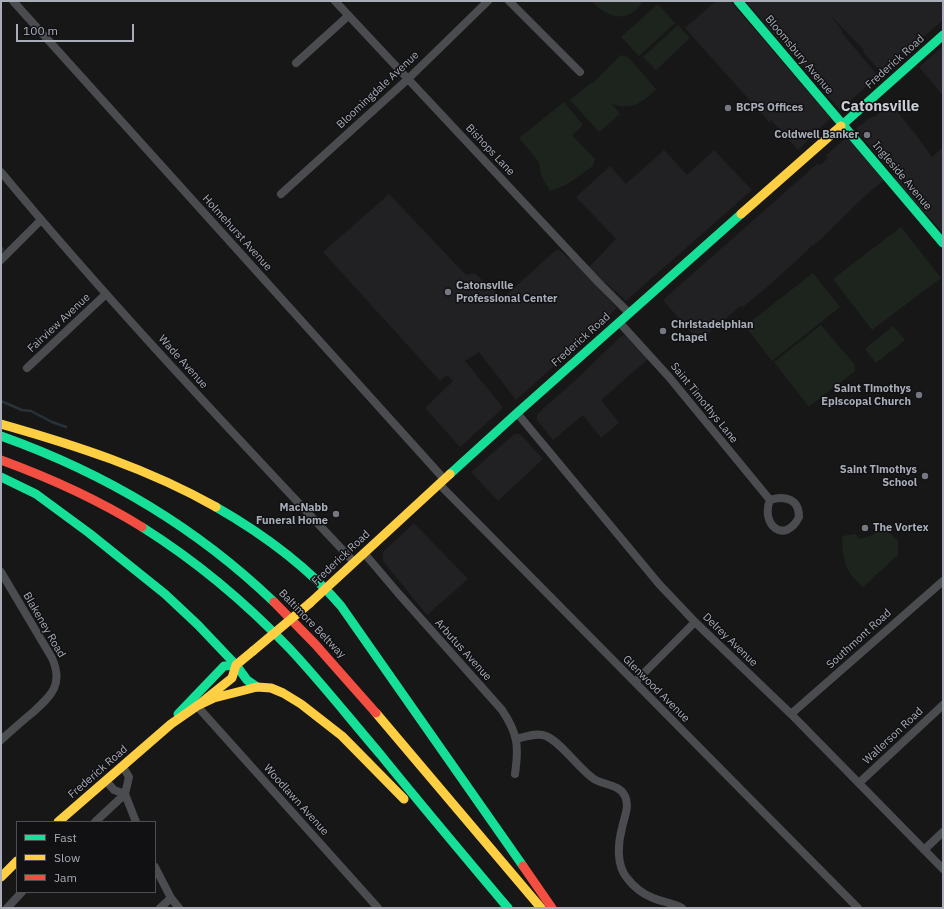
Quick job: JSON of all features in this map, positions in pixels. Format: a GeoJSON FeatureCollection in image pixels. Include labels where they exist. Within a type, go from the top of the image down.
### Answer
{"type":"FeatureCollection","features":[{"type":"Feature","properties":{"kind":"main road","name":"Bloomsbury Avenue"},"geometry":{"type":"LineString","coordinates":[[738,1],[843,125]]}},
{"type":"Feature","properties":{"kind":"main road","name":"Frederick Road"},"geometry":{"type":"LineString","coordinates":[[171,724],[180,711],[224,666],[236,665],[310,603],[517,413],[943,35]]}},
{"type":"Feature","properties":{"kind":"main road","name":"Ingleside Avenue"},"geometry":{"type":"LineString","coordinates":[[843,125],[943,243]]}},
{"type":"Feature","properties":{"kind":"main road"},"geometry":{"type":"LineString","coordinates":[[1,424],[114,458],[194,494],[248,526],[308,571],[326,588],[341,606],[485,810],[552,908]]}},
{"type":"Feature","properties":{"kind":"main road","name":"Baltimore Beltway"},"geometry":{"type":"LineString","coordinates":[[1,436],[65,460],[104,479],[145,502],[193,535],[260,588],[339,670],[541,908]]}},
{"type":"Feature","properties":{"kind":"main road"},"geometry":{"type":"LineString","coordinates":[[1,460],[57,481],[95,499],[133,520],[169,544],[212,576],[247,607],[290,649],[327,691],[508,908]]}},
{"type":"Feature","properties":{"kind":"main road"},"geometry":{"type":"LineString","coordinates":[[1,477],[36,494],[89,533],[160,590],[198,625],[236,665],[247,680],[257,686],[271,688],[283,693],[342,736],[501,899]]}},
{"type":"Feature","properties":{"kind":"main road","name":"Frederick Road"},"geometry":{"type":"LineString","coordinates":[[59,821],[171,724],[197,706],[232,678],[236,665]]}},
{"type":"Feature","properties":{"kind":"main road"},"geometry":{"type":"LineString","coordinates":[[197,706],[202,694],[210,685],[213,676]]}},
{"type":"Feature","properties":{"kind":"main road"},"geometry":{"type":"LineString","coordinates":[[197,706],[214,698],[257,686]]}},
{"type":"Feature","properties":{"kind":"main road"},"geometry":{"type":"LineString","coordinates":[[2,873],[16,862]]}},
{"type":"Feature","properties":{"kind":"street","name":"Holmehurst Avenue"},"geometry":{"type":"LineString","coordinates":[[12,1],[442,482]]}},
{"type":"Feature","properties":{"kind":"street","name":"Bishops Lane"},"geometry":{"type":"LineString","coordinates":[[335,1],[598,282],[629,313]]}},
{"type":"Feature","properties":{"kind":"street","name":"Bloomingdale Avenue"},"geometry":{"type":"LineString","coordinates":[[281,194],[408,79],[488,1]]}},
{"type":"Feature","properties":{"kind":"street"},"geometry":{"type":"LineString","coordinates":[[509,1],[580,72]]}},
{"type":"Feature","properties":{"kind":"street"},"geometry":{"type":"LineString","coordinates":[[296,62],[348,16]]}},
{"type":"Feature","properties":{"kind":"street","name":"Wade Avenue"},"geometry":{"type":"LineString","coordinates":[[1,172],[106,294],[354,562]]}},
{"type":"Feature","properties":{"kind":"street"},"geometry":{"type":"LineString","coordinates":[[1,260],[41,220]]}},
{"type":"Feature","properties":{"kind":"street","name":"Fairview Avenue"},"geometry":{"type":"LineString","coordinates":[[27,368],[106,294]]}},
{"type":"Feature","properties":{"kind":"street","name":"Saint Timothys Lane"},"geometry":{"type":"LineString","coordinates":[[620,322],[669,377],[770,500]]}},
{"type":"Feature","properties":{"kind":"street","name":"Delrey Avenue"},"geometry":{"type":"LineString","coordinates":[[517,413],[649,572],[695,622],[791,714],[943,869]]}},
{"type":"Feature","properties":{"kind":"street","name":"Glenwood Avenue"},"geometry":{"type":"LineString","coordinates":[[442,482],[635,682],[858,908]]}},
{"type":"Feature","properties":{"kind":"street"},"geometry":{"type":"LineString","coordinates":[[776,498],[790,500],[798,507],[799,517],[791,528],[780,531],[770,524],[767,513],[770,500],[776,498]]}},
{"type":"Feature","properties":{"kind":"street","name":"Arbutus Avenue"},"geometry":{"type":"LineString","coordinates":[[364,552],[398,593],[502,710],[514,730],[518,747],[515,774]]}},
{"type":"Feature","properties":{"kind":"street","name":"Blakeney Road"},"geometry":{"type":"LineString","coordinates":[[1,572],[52,658],[56,666],[57,675],[53,692],[47,700],[2,736]]}},
{"type":"Feature","properties":{"kind":"street","name":"Southmont Road"},"geometry":{"type":"LineString","coordinates":[[791,714],[943,581]]}},
{"type":"Feature","properties":{"kind":"street"},"geometry":{"type":"LineString","coordinates":[[635,682],[695,622]]}},
{"type":"Feature","properties":{"kind":"street","name":"Wallerson Road"},"geometry":{"type":"LineString","coordinates":[[859,783],[943,705]]}},
{"type":"Feature","properties":{"kind":"street","name":"Woodlawn Avenue"},"geometry":{"type":"LineString","coordinates":[[197,706],[378,908]]}},
{"type":"Feature","properties":{"kind":"street"},"geometry":{"type":"LineString","coordinates":[[516,739],[533,735],[546,736],[560,746],[585,772],[595,780],[614,786],[621,790],[625,795],[627,805],[622,827],[619,852],[621,864],[626,877],[644,894],[676,904],[682,908]]}},
{"type":"Feature","properties":{"kind":"street"},"geometry":{"type":"LineString","coordinates":[[96,821],[125,794],[129,777],[123,767]]}},
{"type":"Feature","properties":{"kind":"street"},"geometry":{"type":"LineString","coordinates":[[106,781],[114,790],[125,794],[136,821]]}},
{"type":"Feature","properties":{"kind":"street"},"geometry":{"type":"LineString","coordinates":[[924,850],[943,832]]}},
{"type":"Feature","properties":{"kind":"street"},"geometry":{"type":"LineString","coordinates":[[156,870],[178,908]]}},
{"type":"Feature","properties":{"kind":"street"},"geometry":{"type":"LineString","coordinates":[[7,908],[21,893]]}},
{"type":"Feature","properties":{"kind":"street"},"geometry":{"type":"LineString","coordinates":[[160,908],[171,898]]}},
{"type":"Feature","properties":{"kind":"shaded area"},"geometry":{"type":"Polygon","coordinates":[[[592,1],[643,1],[632,13],[625,16],[618,16],[604,12],[592,1]]]}},
{"type":"Feature","properties":{"kind":"shaded area"},"geometry":{"type":"Polygon","coordinates":[[[716,1],[730,1],[831,118],[798,150],[771,120],[769,122],[685,28],[716,1]]]}},
{"type":"Feature","properties":{"kind":"shaded area"},"geometry":{"type":"Polygon","coordinates":[[[745,1],[943,1],[943,20],[882,73],[863,52],[864,50],[828,13],[842,30],[842,33],[878,76],[840,110],[745,1]]]}},
{"type":"Feature","properties":{"kind":"shaded area"},"geometry":{"type":"Polygon","coordinates":[[[658,4],[675,23],[639,56],[621,37],[658,4]]]}},
{"type":"Feature","properties":{"kind":"shaded area"},"geometry":{"type":"Polygon","coordinates":[[[678,25],[690,38],[656,70],[643,57],[678,25]]]}},
{"type":"Feature","properties":{"kind":"shaded area"},"geometry":{"type":"Polygon","coordinates":[[[943,46],[943,95],[919,67],[943,46]]]}},
{"type":"Feature","properties":{"kind":"shaded area"},"geometry":{"type":"Polygon","coordinates":[[[621,55],[628,57],[656,89],[646,99],[631,106],[619,106],[612,104],[620,114],[599,132],[570,100],[592,82],[593,83],[621,55]]]}},
{"type":"Feature","properties":{"kind":"shaded area"},"geometry":{"type":"Polygon","coordinates":[[[888,100],[932,157],[943,147],[943,233],[894,179],[893,173],[857,132],[858,131],[856,129],[886,107],[884,104],[888,100]]]}},
{"type":"Feature","properties":{"kind":"shaded area"},"geometry":{"type":"Polygon","coordinates":[[[564,102],[583,125],[572,135],[595,159],[593,166],[566,185],[550,191],[541,175],[539,162],[519,138],[564,102]]]}},
{"type":"Feature","properties":{"kind":"shaded area"},"geometry":{"type":"Polygon","coordinates":[[[847,137],[884,180],[867,194],[820,240],[812,246],[810,244],[807,251],[765,289],[743,307],[740,306],[699,342],[663,300],[818,163],[820,165],[828,158],[826,155],[847,137]]]}},
{"type":"Feature","properties":{"kind":"shaded area"},"geometry":{"type":"Polygon","coordinates":[[[664,150],[687,175],[714,150],[752,190],[627,300],[625,300],[605,282],[601,281],[589,267],[616,239],[576,197],[610,166],[626,184],[664,150]]]}},
{"type":"Feature","properties":{"kind":"shaded area"},"geometry":{"type":"Polygon","coordinates":[[[389,194],[466,275],[474,273],[503,298],[557,249],[569,259],[570,257],[617,308],[516,400],[479,352],[465,361],[502,406],[501,410],[460,447],[425,408],[453,381],[447,375],[440,381],[323,252],[389,194]]]}},
{"type":"Feature","properties":{"kind":"shaded area"},"geometry":{"type":"Polygon","coordinates":[[[901,227],[941,278],[872,330],[833,279],[901,227]]]}},
{"type":"Feature","properties":{"kind":"shaded area"},"geometry":{"type":"Polygon","coordinates":[[[813,273],[840,307],[772,361],[745,326],[813,273]]]}},
{"type":"Feature","properties":{"kind":"shaded area"},"geometry":{"type":"Polygon","coordinates":[[[821,325],[855,365],[855,371],[809,407],[774,362],[821,325]]]}},
{"type":"Feature","properties":{"kind":"shaded area"},"geometry":{"type":"Polygon","coordinates":[[[893,326],[905,340],[876,363],[865,349],[893,326]]]}},
{"type":"Feature","properties":{"kind":"shaded area"},"geometry":{"type":"Polygon","coordinates":[[[624,335],[648,359],[601,400],[619,423],[601,438],[583,415],[553,440],[537,420],[537,414],[624,335]]]}},
{"type":"Feature","properties":{"kind":"shaded area"},"geometry":{"type":"Polygon","coordinates":[[[514,434],[520,434],[543,459],[498,501],[471,472],[514,434]]]}},
{"type":"Feature","properties":{"kind":"shaded area"},"geometry":{"type":"Polygon","coordinates":[[[414,523],[468,579],[427,615],[383,561],[383,552],[414,523]]]}},
{"type":"Feature","properties":{"kind":"shaded area"},"geometry":{"type":"Polygon","coordinates":[[[882,526],[898,541],[898,555],[863,587],[848,570],[844,558],[842,536],[855,534],[860,539],[873,535],[882,526]]]}},
{"type":"Feature","properties":{"kind":"waterway"},"geometry":{"type":"LineString","coordinates":[[1,401],[22,410],[31,411],[52,422],[66,427]]}},
{"type":"Feature","properties":{"kind":"traffic: fast"},"geometry":{"type":"LineString","coordinates":[[738,1],[943,243]]}},
{"type":"Feature","properties":{"kind":"traffic: fast"},"geometry":{"type":"LineString","coordinates":[[841,126],[943,35]]}},
{"type":"Feature","properties":{"kind":"traffic: fast"},"geometry":{"type":"LineString","coordinates":[[450,474],[741,214]]}},
{"type":"Feature","properties":{"kind":"traffic: fast"},"geometry":{"type":"LineString","coordinates":[[1,436],[39,450],[146,504],[213,549],[274,602]]}},
{"type":"Feature","properties":{"kind":"traffic: fast"},"geometry":{"type":"LineString","coordinates":[[1,477],[36,494],[89,533],[165,594],[198,625],[236,665],[247,680],[257,687]]}},
{"type":"Feature","properties":{"kind":"traffic: fast"},"geometry":{"type":"LineString","coordinates":[[216,507],[267,539],[283,551],[328,591],[341,606],[523,866]]}},
{"type":"Feature","properties":{"kind":"traffic: fast"},"geometry":{"type":"LineString","coordinates":[[142,527],[201,568],[255,614],[289,648],[380,754],[508,908]]}},
{"type":"Feature","properties":{"kind":"traffic: fast"},"geometry":{"type":"LineString","coordinates":[[178,714],[224,666],[236,665]]}},
{"type":"Feature","properties":{"kind":"traffic: slow"},"geometry":{"type":"LineString","coordinates":[[741,214],[841,126]]}},
{"type":"Feature","properties":{"kind":"traffic: slow"},"geometry":{"type":"LineString","coordinates":[[1,424],[56,440],[111,459],[165,481],[216,507]]}},
{"type":"Feature","properties":{"kind":"traffic: slow"},"geometry":{"type":"LineString","coordinates":[[310,603],[450,474]]}},
{"type":"Feature","properties":{"kind":"traffic: slow"},"geometry":{"type":"LineString","coordinates":[[253,651],[310,603]]}},
{"type":"Feature","properties":{"kind":"traffic: slow"},"geometry":{"type":"LineString","coordinates":[[59,821],[171,724],[197,706],[232,678],[236,665],[253,651]]}},
{"type":"Feature","properties":{"kind":"traffic: slow"},"geometry":{"type":"LineString","coordinates":[[197,706],[214,698],[257,687],[271,688],[283,693],[301,704],[342,736],[404,799]]}},
{"type":"Feature","properties":{"kind":"traffic: slow"},"geometry":{"type":"LineString","coordinates":[[376,713],[541,908]]}},
{"type":"Feature","properties":{"kind":"traffic: slow"},"geometry":{"type":"LineString","coordinates":[[1,877],[16,862]]}},
{"type":"Feature","properties":{"kind":"traffic: jam"},"geometry":{"type":"LineString","coordinates":[[1,460],[73,490],[108,507],[142,527]]}},
{"type":"Feature","properties":{"kind":"traffic: jam"},"geometry":{"type":"LineString","coordinates":[[274,602],[315,644],[376,713]]}},
{"type":"Feature","properties":{"kind":"traffic: jam"},"geometry":{"type":"LineString","coordinates":[[523,866],[552,908]]}},
{"type":"Feature","properties":{"kind":"place","name":"BCPS Offices"},"geometry":{"type":"Point","coordinates":[728,108]}},
{"type":"Feature","properties":{"kind":"place","name":"Coldwell Banker"},"geometry":{"type":"Point","coordinates":[867,135]}},
{"type":"Feature","properties":{"kind":"place","name":"Catonsville Professional Center"},"geometry":{"type":"Point","coordinates":[448,292]}},
{"type":"Feature","properties":{"kind":"place","name":"Christadelphian Chapel"},"geometry":{"type":"Point","coordinates":[663,331]}},
{"type":"Feature","properties":{"kind":"place","name":"Saint Timothys Episcopal Church"},"geometry":{"type":"Point","coordinates":[919,395]}},
{"type":"Feature","properties":{"kind":"place","name":"Saint Timothys School"},"geometry":{"type":"Point","coordinates":[925,476]}},
{"type":"Feature","properties":{"kind":"place","name":"MacNabb Funeral Home"},"geometry":{"type":"Point","coordinates":[336,514]}},
{"type":"Feature","properties":{"kind":"place","name":"The Vortex"},"geometry":{"type":"Point","coordinates":[865,528]}},
{"type":"Feature","properties":{"kind":"district","name":"Catonsville"},"geometry":{"type":"Point","coordinates":[880,107]}}]}
